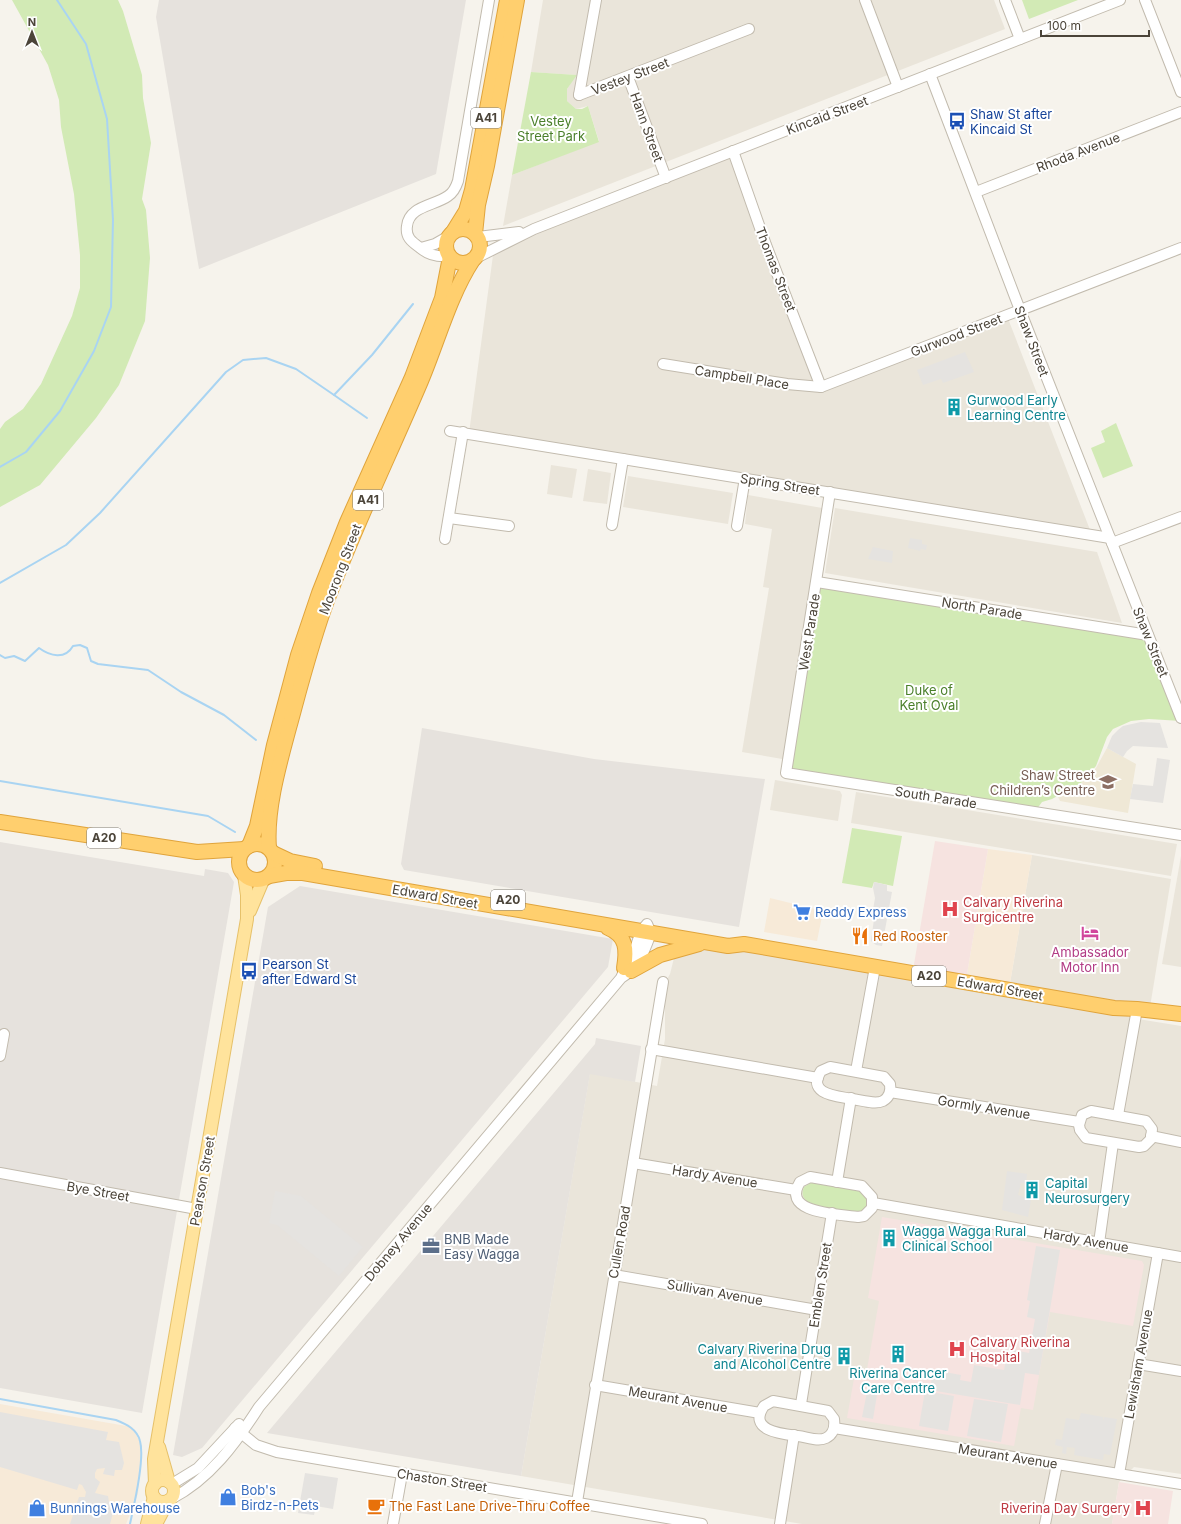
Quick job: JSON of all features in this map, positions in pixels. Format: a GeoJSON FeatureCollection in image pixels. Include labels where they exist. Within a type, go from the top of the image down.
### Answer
{"type":"FeatureCollection","features":[{"type":"Feature","properties":{"kind":"highway","name":"A41"},"geometry":{"type":"LineString","coordinates":[[450,257],[446,246],[451,234],[466,211],[472,190],[507,0]]}},
{"type":"Feature","properties":{"kind":"highway","name":"A41"},"geometry":{"type":"LineString","coordinates":[[473,260],[480,249],[476,236],[477,213],[490,152],[517,0]]}},
{"type":"Feature","properties":{"kind":"highway"},"geometry":{"type":"LineString","coordinates":[[451,234],[465,229],[476,236]]}},
{"type":"Feature","properties":{"kind":"highway"},"geometry":{"type":"LineString","coordinates":[[450,257],[462,263],[473,260]]}},
{"type":"Feature","properties":{"kind":"highway","name":"Moorong Street"},"geometry":{"type":"LineString","coordinates":[[246,848],[257,826],[274,745],[298,655],[316,600],[348,522],[412,377],[442,298],[450,257]]}},
{"type":"Feature","properties":{"kind":"highway","name":"Moorong Street"},"geometry":{"type":"LineString","coordinates":[[271,851],[270,817],[284,747],[308,656],[328,598],[354,533],[422,380],[456,288],[473,260]]}},
{"type":"Feature","properties":{"kind":"highway","name":"A20"},"geometry":{"type":"LineString","coordinates":[[0,822],[197,852],[222,860],[254,880],[267,877]]}},
{"type":"Feature","properties":{"kind":"highway","name":"A20"},"geometry":{"type":"LineString","coordinates":[[197,852],[246,848],[257,844],[271,851]]}},
{"type":"Feature","properties":{"kind":"highway","name":"A41"},"geometry":{"type":"LineString","coordinates":[[243,873],[239,859],[246,848]]}},
{"type":"Feature","properties":{"kind":"highway","name":"A41"},"geometry":{"type":"LineString","coordinates":[[267,877],[274,865],[271,851]]}},
{"type":"Feature","properties":{"kind":"highway","name":"Edward Street"},"geometry":{"type":"LineString","coordinates":[[271,851],[299,864],[705,942],[728,946],[744,944]]}},
{"type":"Feature","properties":{"kind":"highway","name":"Edward Street"},"geometry":{"type":"LineString","coordinates":[[267,877],[286,873],[303,874],[602,925],[730,938],[744,944],[1137,1012],[1181,1024]]}},
{"type":"Feature","properties":{"kind":"highway"},"geometry":{"type":"LineString","coordinates":[[602,925],[619,934],[626,944],[627,953],[625,973]]}},
{"type":"Feature","properties":{"kind":"highway"},"geometry":{"type":"LineString","coordinates":[[625,973],[660,955],[678,948],[705,942]]}},
{"type":"Feature","properties":{"kind":"highway","name":"Edward Street"},"geometry":{"type":"LineString","coordinates":[[1137,1012],[1181,1014]]}},
{"type":"Feature","properties":{"kind":"main road","name":"Pearson Street"},"geometry":{"type":"LineString","coordinates":[[155,1484],[154,1459],[247,919],[247,896],[243,873]]}},
{"type":"Feature","properties":{"kind":"main road","name":"Pearson Street"},"geometry":{"type":"LineString","coordinates":[[247,919],[267,877]]}},
{"type":"Feature","properties":{"kind":"main road","name":"Pearson Street"},"geometry":{"type":"LineString","coordinates":[[157,1442],[171,1483]]}},
{"type":"Feature","properties":{"kind":"main road"},"geometry":{"type":"LineString","coordinates":[[147,1524],[154,1498],[152,1490],[155,1484],[163,1480],[171,1483],[175,1490],[156,1524]]}},
{"type":"Feature","properties":{"kind":"main road"},"geometry":{"type":"LineString","coordinates":[[154,1498],[161,1502],[169,1500]]}},
{"type":"Feature","properties":{"kind":"street"},"geometry":{"type":"LineString","coordinates":[[450,257],[435,256],[413,243],[408,236],[406,227],[415,211],[447,197],[458,181],[489,0]]}},
{"type":"Feature","properties":{"kind":"street","name":"Vestey Street"},"geometry":{"type":"LineString","coordinates":[[596,0],[579,95],[749,29]]}},
{"type":"Feature","properties":{"kind":"street"},"geometry":{"type":"LineString","coordinates":[[865,0],[898,87]]}},
{"type":"Feature","properties":{"kind":"street"},"geometry":{"type":"LineString","coordinates":[[1005,0],[1020,39]]}},
{"type":"Feature","properties":{"kind":"street","name":"Kincaid Street"},"geometry":{"type":"LineString","coordinates":[[473,260],[534,230],[1120,0]]}},
{"type":"Feature","properties":{"kind":"street"},"geometry":{"type":"LineString","coordinates":[[1145,0],[1181,92]]}},
{"type":"Feature","properties":{"kind":"street","name":"Shaw Street"},"geometry":{"type":"LineString","coordinates":[[930,74],[1020,310],[1181,718]]}},
{"type":"Feature","properties":{"kind":"street","name":"Hann Street"},"geometry":{"type":"LineString","coordinates":[[628,76],[666,178]]}},
{"type":"Feature","properties":{"kind":"street","name":"Rhoda Avenue"},"geometry":{"type":"LineString","coordinates":[[976,192],[1181,112]]}},
{"type":"Feature","properties":{"kind":"street","name":"Thomas Street"},"geometry":{"type":"LineString","coordinates":[[733,151],[766,245],[821,387]]}},
{"type":"Feature","properties":{"kind":"street","name":"Kincaid Street"},"geometry":{"type":"LineString","coordinates":[[476,236],[534,230]]}},
{"type":"Feature","properties":{"kind":"street"},"geometry":{"type":"LineString","coordinates":[[421,248],[435,244],[451,234]]}},
{"type":"Feature","properties":{"kind":"street","name":"Gurwood Street"},"geometry":{"type":"LineString","coordinates":[[821,387],[1181,248]]}},
{"type":"Feature","properties":{"kind":"street","name":"Campbell Place"},"geometry":{"type":"LineString","coordinates":[[663,364],[787,384],[821,387]]}},
{"type":"Feature","properties":{"kind":"street","name":"Spring Street"},"geometry":{"type":"LineString","coordinates":[[450,431],[830,492],[1111,540]]}},
{"type":"Feature","properties":{"kind":"street"},"geometry":{"type":"LineString","coordinates":[[445,539],[463,432]]}},
{"type":"Feature","properties":{"kind":"street"},"geometry":{"type":"LineString","coordinates":[[612,524],[623,459]]}},
{"type":"Feature","properties":{"kind":"street"},"geometry":{"type":"LineString","coordinates":[[737,526],[744,478]]}},
{"type":"Feature","properties":{"kind":"street","name":"West Parade"},"geometry":{"type":"LineString","coordinates":[[786,773],[830,492]]}},
{"type":"Feature","properties":{"kind":"street"},"geometry":{"type":"LineString","coordinates":[[1111,540],[1181,517]]}},
{"type":"Feature","properties":{"kind":"street"},"geometry":{"type":"LineString","coordinates":[[449,518],[509,526]]}},
{"type":"Feature","properties":{"kind":"street","name":"North Parade"},"geometry":{"type":"LineString","coordinates":[[817,582],[1148,635]]}},
{"type":"Feature","properties":{"kind":"street","name":"South Parade"},"geometry":{"type":"LineString","coordinates":[[786,773],[1181,835]]}},
{"type":"Feature","properties":{"kind":"street","name":"Dobney Avenue"},"geometry":{"type":"LineString","coordinates":[[239,1431],[625,973],[640,962],[646,930]]}},
{"type":"Feature","properties":{"kind":"street"},"geometry":{"type":"LineString","coordinates":[[856,1071],[874,967]]}},
{"type":"Feature","properties":{"kind":"street","name":"Cullen Road"},"geometry":{"type":"LineString","coordinates":[[577,1502],[595,1385],[663,982]]}},
{"type":"Feature","properties":{"kind":"street"},"geometry":{"type":"LineString","coordinates":[[1118,1115],[1137,1012]]}},
{"type":"Feature","properties":{"kind":"street"},"geometry":{"type":"LineString","coordinates":[[0,1056],[4,1034]]}},
{"type":"Feature","properties":{"kind":"street"},"geometry":{"type":"LineString","coordinates":[[651,1050],[818,1078]]}},
{"type":"Feature","properties":{"kind":"street"},"geometry":{"type":"LineString","coordinates":[[830,1066],[856,1071],[884,1077],[890,1084],[890,1092],[886,1099],[878,1102],[825,1093],[818,1086],[818,1078],[821,1071],[830,1066]]}},
{"type":"Feature","properties":{"kind":"street","name":"Gormly Avenue"},"geometry":{"type":"LineString","coordinates":[[890,1092],[1079,1122]]}},
{"type":"Feature","properties":{"kind":"street"},"geometry":{"type":"LineString","coordinates":[[837,1182],[851,1098]]}},
{"type":"Feature","properties":{"kind":"street"},"geometry":{"type":"LineString","coordinates":[[1091,1111],[1118,1115],[1146,1121],[1152,1129],[1152,1136],[1148,1143],[1139,1147],[1086,1138],[1080,1130],[1079,1122],[1082,1115],[1091,1111]]}},
{"type":"Feature","properties":{"kind":"street"},"geometry":{"type":"LineString","coordinates":[[1152,1136],[1181,1142]]}},
{"type":"Feature","properties":{"kind":"street"},"geometry":{"type":"LineString","coordinates":[[1098,1243],[1113,1143]]}},
{"type":"Feature","properties":{"kind":"street","name":"Hardy Avenue"},"geometry":{"type":"LineString","coordinates":[[633,1163],[796,1190]]}},
{"type":"Feature","properties":{"kind":"street","name":"Bye Street"},"geometry":{"type":"LineString","coordinates":[[0,1173],[197,1209]]}},
{"type":"Feature","properties":{"kind":"street"},"geometry":{"type":"LineString","coordinates":[[810,1177],[862,1186],[870,1194],[873,1203],[868,1212],[858,1217],[832,1213],[804,1207],[797,1199],[796,1190],[800,1182],[810,1177]]}},
{"type":"Feature","properties":{"kind":"street","name":"Hardy Avenue"},"geometry":{"type":"LineString","coordinates":[[873,1203],[1181,1257]]}},
{"type":"Feature","properties":{"kind":"street","name":"Emblen Street"},"geometry":{"type":"LineString","coordinates":[[801,1404],[832,1213]]}},
{"type":"Feature","properties":{"kind":"street","name":"Lewisham Avenue"},"geometry":{"type":"LineString","coordinates":[[1119,1474],[1158,1253]]}},
{"type":"Feature","properties":{"kind":"street","name":"Sullivan Avenue"},"geometry":{"type":"LineString","coordinates":[[614,1275],[816,1310]]}},
{"type":"Feature","properties":{"kind":"street"},"geometry":{"type":"LineString","coordinates":[[1138,1364],[1181,1371]]}},
{"type":"Feature","properties":{"kind":"street","name":"Meurant Avenue"},"geometry":{"type":"LineString","coordinates":[[595,1385],[760,1413]]}},
{"type":"Feature","properties":{"kind":"street"},"geometry":{"type":"LineString","coordinates":[[773,1401],[801,1404],[828,1411],[834,1419],[834,1428],[830,1435],[820,1440],[768,1430],[760,1422],[760,1413],[764,1406],[773,1401]]}},
{"type":"Feature","properties":{"kind":"street","name":"Meurant Avenue"},"geometry":{"type":"LineString","coordinates":[[834,1428],[1181,1484]]}},
{"type":"Feature","properties":{"kind":"street"},"geometry":{"type":"LineString","coordinates":[[171,1483],[198,1468],[239,1431]]}},
{"type":"Feature","properties":{"kind":"street"},"geometry":{"type":"LineString","coordinates":[[169,1500],[189,1488],[206,1475],[239,1431]]}},
{"type":"Feature","properties":{"kind":"street","name":"Chaston Street"},"geometry":{"type":"LineString","coordinates":[[239,1431],[256,1445],[277,1452],[702,1524]]}},
{"type":"Feature","properties":{"kind":"street"},"geometry":{"type":"LineString","coordinates":[[780,1524],[794,1435]]}},
{"type":"Feature","properties":{"kind":"street"},"geometry":{"type":"LineString","coordinates":[[1045,1524],[1057,1464]]}},
{"type":"Feature","properties":{"kind":"street"},"geometry":{"type":"LineString","coordinates":[[393,1524],[402,1474]]}},
{"type":"Feature","properties":{"kind":"shaded area"},"geometry":{"type":"Polygon","coordinates":[[[159,0],[466,0],[436,174],[199,269],[156,17],[159,0]]]}},
{"type":"Feature","properties":{"kind":"shaded area"},"geometry":{"type":"Polygon","coordinates":[[[543,0],[994,0],[1005,29],[503,226],[512,175],[599,141],[588,106],[576,109],[567,101],[567,89],[576,75],[531,72],[543,0]]]}},
{"type":"Feature","properties":{"kind":"shaded area"},"geometry":{"type":"Polygon","coordinates":[[[733,151],[821,387],[1007,316],[1092,535],[469,433],[494,248],[733,151]]]}},
{"type":"Feature","properties":{"kind":"shaded area"},"geometry":{"type":"Polygon","coordinates":[[[965,352],[974,372],[943,383],[941,379],[923,385],[917,370],[965,352]]]}},
{"type":"Feature","properties":{"kind":"shaded area"},"geometry":{"type":"Polygon","coordinates":[[[551,465],[577,469],[572,498],[547,494],[551,465]]]}},
{"type":"Feature","properties":{"kind":"shaded area"},"geometry":{"type":"Polygon","coordinates":[[[588,469],[611,473],[607,504],[583,501],[588,469]]]}},
{"type":"Feature","properties":{"kind":"shaded area"},"geometry":{"type":"Polygon","coordinates":[[[628,476],[733,493],[728,524],[623,507],[628,476]]]}},
{"type":"Feature","properties":{"kind":"shaded area"},"geometry":{"type":"Polygon","coordinates":[[[748,495],[828,509],[788,760],[742,752],[769,588],[763,587],[772,529],[745,524],[748,495]]]}},
{"type":"Feature","properties":{"kind":"shaded area"},"geometry":{"type":"Polygon","coordinates":[[[835,508],[1097,552],[1122,623],[825,573],[835,508]]]}},
{"type":"Feature","properties":{"kind":"shaded area"},"geometry":{"type":"Polygon","coordinates":[[[910,538],[922,540],[922,544],[927,545],[926,550],[921,549],[920,551],[908,548],[910,538]]]}},
{"type":"Feature","properties":{"kind":"shaded area"},"geometry":{"type":"Polygon","coordinates":[[[873,547],[893,551],[892,563],[868,559],[873,547]]]}},
{"type":"Feature","properties":{"kind":"shaded area"},"geometry":{"type":"Polygon","coordinates":[[[1141,722],[1160,723],[1168,748],[1133,746],[1123,757],[1107,748],[1112,736],[1123,726],[1141,722]]]}},
{"type":"Feature","properties":{"kind":"shaded area"},"geometry":{"type":"Polygon","coordinates":[[[422,728],[594,759],[765,779],[739,927],[404,870],[401,864],[422,728]]]}},
{"type":"Feature","properties":{"kind":"shaded area","name":"Shaw Street Children’s Centre"},"geometry":{"type":"Polygon","coordinates":[[[1107,748],[1136,764],[1128,813],[1060,801],[1058,797],[1071,791],[1087,778],[1096,768],[1107,748]]]}},
{"type":"Feature","properties":{"kind":"shaded area"},"geometry":{"type":"Polygon","coordinates":[[[1157,758],[1170,760],[1163,803],[1130,799],[1133,784],[1153,786],[1157,758]]]}},
{"type":"Feature","properties":{"kind":"shaded area"},"geometry":{"type":"Polygon","coordinates":[[[775,780],[840,791],[842,795],[838,821],[770,810],[775,780]]]}},
{"type":"Feature","properties":{"kind":"shaded area"},"geometry":{"type":"Polygon","coordinates":[[[856,792],[1177,844],[1171,876],[851,823],[856,792]]]}},
{"type":"Feature","properties":{"kind":"shaded area","name":"Calvary Riverina Surgicentre"},"geometry":{"type":"Polygon","coordinates":[[[935,841],[988,849],[966,980],[913,970],[935,841]]]}},
{"type":"Feature","properties":{"kind":"shaded area"},"geometry":{"type":"Polygon","coordinates":[[[0,842],[204,876],[205,869],[228,873],[234,882],[142,1413],[0,1388],[0,842]]]}},
{"type":"Feature","properties":{"kind":"shaded area"},"geometry":{"type":"Polygon","coordinates":[[[988,849],[1032,855],[1009,989],[966,980],[988,849]]]}},
{"type":"Feature","properties":{"kind":"shaded area"},"geometry":{"type":"Polygon","coordinates":[[[1032,855],[1171,879],[1150,1007],[1009,989],[1032,855]]]}},
{"type":"Feature","properties":{"kind":"shaded area"},"geometry":{"type":"Polygon","coordinates":[[[1181,856],[1181,967],[1162,964],[1181,856]]]}},
{"type":"Feature","properties":{"kind":"shaded area"},"geometry":{"type":"Polygon","coordinates":[[[874,882],[887,885],[887,891],[892,892],[882,946],[876,945],[871,941],[875,912],[873,910],[875,898],[873,888],[874,882]]]}},
{"type":"Feature","properties":{"kind":"shaded area"},"geometry":{"type":"Polygon","coordinates":[[[300,886],[613,939],[608,967],[202,1448],[182,1457],[173,1455],[268,907],[300,886]]]}},
{"type":"Feature","properties":{"kind":"shaded area"},"geometry":{"type":"Polygon","coordinates":[[[770,898],[819,910],[818,915],[822,916],[817,941],[764,932],[770,898]]]}},
{"type":"Feature","properties":{"kind":"shaded area"},"geometry":{"type":"Polygon","coordinates":[[[700,946],[728,948],[1113,1010],[1132,1018],[1181,1026],[1181,1474],[1134,1467],[1119,1482],[1112,1524],[802,1524],[521,1476],[590,1073],[657,1086],[665,1039],[665,983],[670,974],[675,954],[700,946]]]}},
{"type":"Feature","properties":{"kind":"shaded area"},"geometry":{"type":"Polygon","coordinates":[[[596,1038],[641,1046],[635,1082],[590,1074],[521,1476],[267,1433],[595,1044],[596,1038]]]}},
{"type":"Feature","properties":{"kind":"shaded area"},"geometry":{"type":"Polygon","coordinates":[[[1007,1171],[1027,1174],[1026,1184],[1021,1183],[1018,1195],[1031,1200],[1028,1217],[1002,1210],[1007,1171]]]}},
{"type":"Feature","properties":{"kind":"shaded area"},"geometry":{"type":"Polygon","coordinates":[[[275,1191],[301,1196],[363,1247],[339,1276],[277,1225],[269,1223],[275,1191]]]}},
{"type":"Feature","properties":{"kind":"shaded area","name":"Calvary Riverina Hospital"},"geometry":{"type":"Polygon","coordinates":[[[882,1217],[1142,1261],[1144,1265],[1133,1326],[1050,1312],[1033,1410],[1021,1408],[1014,1446],[847,1418],[855,1373],[866,1375],[879,1301],[868,1298],[882,1217]]]}},
{"type":"Feature","properties":{"kind":"shaded area"},"geometry":{"type":"Polygon","coordinates":[[[1036,1246],[1060,1250],[1039,1375],[1025,1373],[1020,1405],[930,1390],[933,1370],[961,1375],[960,1380],[971,1382],[974,1365],[1004,1370],[1008,1349],[1029,1353],[1035,1319],[1027,1317],[1030,1301],[1027,1300],[1036,1246]]]}},
{"type":"Feature","properties":{"kind":"shaded area"},"geometry":{"type":"Polygon","coordinates":[[[868,1387],[878,1389],[873,1419],[862,1417],[868,1387]]]}},
{"type":"Feature","properties":{"kind":"shaded area"},"geometry":{"type":"Polygon","coordinates":[[[925,1391],[954,1396],[948,1431],[919,1426],[925,1391]]]}},
{"type":"Feature","properties":{"kind":"shaded area"},"geometry":{"type":"Polygon","coordinates":[[[974,1399],[1008,1404],[1001,1442],[967,1436],[974,1399]]]}},
{"type":"Feature","properties":{"kind":"shaded area"},"geometry":{"type":"Polygon","coordinates":[[[0,1404],[132,1427],[142,1446],[138,1494],[126,1524],[0,1524],[0,1404]]]}},
{"type":"Feature","properties":{"kind":"shaded area"},"geometry":{"type":"Polygon","coordinates":[[[0,1412],[108,1432],[106,1440],[119,1442],[124,1463],[122,1470],[115,1470],[114,1476],[103,1474],[105,1468],[97,1469],[95,1473],[95,1478],[100,1482],[95,1493],[108,1496],[109,1502],[115,1505],[110,1524],[70,1524],[79,1497],[85,1497],[86,1492],[82,1485],[79,1484],[77,1490],[0,1467],[0,1412]]]}},
{"type":"Feature","properties":{"kind":"shaded area"},"geometry":{"type":"Polygon","coordinates":[[[1081,1413],[1103,1417],[1103,1421],[1104,1417],[1117,1419],[1110,1455],[1104,1454],[1103,1460],[1074,1455],[1075,1448],[1067,1447],[1066,1454],[1062,1453],[1063,1447],[1055,1445],[1056,1439],[1062,1440],[1066,1418],[1079,1420],[1081,1413]]]}},
{"type":"Feature","properties":{"kind":"shaded area"},"geometry":{"type":"Polygon","coordinates":[[[305,1473],[338,1478],[333,1509],[316,1506],[314,1515],[298,1513],[305,1473]]]}},
{"type":"Feature","properties":{"kind":"shaded area","name":"Riverina Day Surgery"},"geometry":{"type":"Polygon","coordinates":[[[1119,1482],[1173,1491],[1168,1524],[1112,1524],[1119,1482]]]}},
{"type":"Feature","properties":{"kind":"green space"},"geometry":{"type":"Polygon","coordinates":[[[12,0],[118,0],[123,11],[142,75],[143,98],[151,143],[142,199],[146,210],[150,258],[145,321],[119,385],[96,418],[40,485],[0,507],[0,429],[5,422],[23,409],[41,384],[72,316],[80,288],[80,255],[74,194],[61,127],[59,100],[48,65],[12,0]]]}},
{"type":"Feature","properties":{"kind":"green space"},"geometry":{"type":"Polygon","coordinates":[[[1022,0],[1078,0],[1029,19],[1022,0]]]}},
{"type":"Feature","properties":{"kind":"green space","name":"Vestey Street Park"},"geometry":{"type":"Polygon","coordinates":[[[531,72],[577,75],[567,89],[567,101],[576,109],[582,109],[588,106],[599,142],[512,175],[531,72]]]}},
{"type":"Feature","properties":{"kind":"green space"},"geometry":{"type":"Polygon","coordinates":[[[1116,423],[1133,466],[1103,478],[1091,448],[1105,442],[1101,431],[1116,423]]]}},
{"type":"Feature","properties":{"kind":"green space","name":"Duke of Kent Oval"},"geometry":{"type":"Polygon","coordinates":[[[817,582],[1148,635],[1181,721],[1149,719],[1131,721],[1113,729],[1107,737],[1096,766],[1081,783],[1052,799],[1042,802],[1034,813],[786,773],[817,582]]]}},
{"type":"Feature","properties":{"kind":"green space"},"geometry":{"type":"Polygon","coordinates":[[[852,828],[902,836],[893,886],[874,882],[872,888],[842,883],[852,828]]]}},
{"type":"Feature","properties":{"kind":"green space"},"geometry":{"type":"Polygon","coordinates":[[[812,1182],[858,1188],[868,1197],[869,1205],[861,1211],[855,1213],[838,1212],[819,1208],[805,1200],[803,1194],[804,1187],[812,1182]]]}},
{"type":"Feature","properties":{"kind":"waterway"},"geometry":{"type":"LineString","coordinates":[[0,467],[26,452],[60,411],[94,351],[111,307],[113,220],[107,119],[86,44],[57,0]]}},
{"type":"Feature","properties":{"kind":"waterway"},"geometry":{"type":"LineString","coordinates":[[0,583],[66,545],[100,513],[226,372],[243,360],[266,358],[296,369],[334,395],[372,355],[413,304]]}},
{"type":"Feature","properties":{"kind":"waterway"},"geometry":{"type":"LineString","coordinates":[[334,395],[367,418]]}},
{"type":"Feature","properties":{"kind":"waterway"},"geometry":{"type":"LineString","coordinates":[[0,655],[5,658],[14,656],[25,661],[39,648],[52,655],[62,655],[73,646],[80,645],[87,648],[91,661],[98,664],[148,670],[181,692],[224,715],[256,740]]}},
{"type":"Feature","properties":{"kind":"waterway"},"geometry":{"type":"LineString","coordinates":[[0,781],[208,816],[235,832]]}},
{"type":"Feature","properties":{"kind":"waterway"},"geometry":{"type":"LineString","coordinates":[[0,1399],[116,1420],[134,1430],[140,1441],[141,1459],[130,1524]]}},
{"type":"Feature","properties":{"kind":"place","name":"Shaw St after Kincaid St"},"geometry":{"type":"Point","coordinates":[957,121]}},
{"type":"Feature","properties":{"kind":"place","name":"Gurwood Early Learning Centre"},"geometry":{"type":"Point","coordinates":[954,407]}},
{"type":"Feature","properties":{"kind":"place","name":"Shaw Street Children’s Centre"},"geometry":{"type":"Point","coordinates":[1108,782]}},
{"type":"Feature","properties":{"kind":"place","name":"Calvary Riverina Surgicentre"},"geometry":{"type":"Point","coordinates":[950,909]}},
{"type":"Feature","properties":{"kind":"place","name":"Reddy Express"},"geometry":{"type":"Point","coordinates":[802,912]}},
{"type":"Feature","properties":{"kind":"place","name":"Ambassador Motor Inn"},"geometry":{"type":"Point","coordinates":[1090,933]}},
{"type":"Feature","properties":{"kind":"place","name":"Red Rooster"},"geometry":{"type":"Point","coordinates":[860,936]}},
{"type":"Feature","properties":{"kind":"place","name":"Pearson St after Edward St"},"geometry":{"type":"Point","coordinates":[249,971]}},
{"type":"Feature","properties":{"kind":"place","name":"Capital Neurosurgery"},"geometry":{"type":"Point","coordinates":[1032,1190]}},
{"type":"Feature","properties":{"kind":"place","name":"Wagga Wagga Rural Clinical School"},"geometry":{"type":"Point","coordinates":[889,1238]}},
{"type":"Feature","properties":{"kind":"place","name":"BNB Made Easy Wagga"},"geometry":{"type":"Point","coordinates":[431,1246]}},
{"type":"Feature","properties":{"kind":"place","name":"Calvary Riverina Hospital"},"geometry":{"type":"Point","coordinates":[957,1349]}},
{"type":"Feature","properties":{"kind":"place","name":"Riverina Cancer Care Centre"},"geometry":{"type":"Point","coordinates":[898,1354]}},
{"type":"Feature","properties":{"kind":"place","name":"Calvary Riverina Drug and Alcohol Centre"},"geometry":{"type":"Point","coordinates":[844,1356]}},
{"type":"Feature","properties":{"kind":"place","name":"Bob's Birdz-n-Pets"},"geometry":{"type":"Point","coordinates":[228,1497]}},
{"type":"Feature","properties":{"kind":"place","name":"The Fast Lane Drive-Thru Coffee"},"geometry":{"type":"Point","coordinates":[376,1506]}},
{"type":"Feature","properties":{"kind":"place","name":"Bunnings Warehouse"},"geometry":{"type":"Point","coordinates":[37,1508]}},
{"type":"Feature","properties":{"kind":"place","name":"Riverina Day Surgery"},"geometry":{"type":"Point","coordinates":[1143,1508]}}]}
